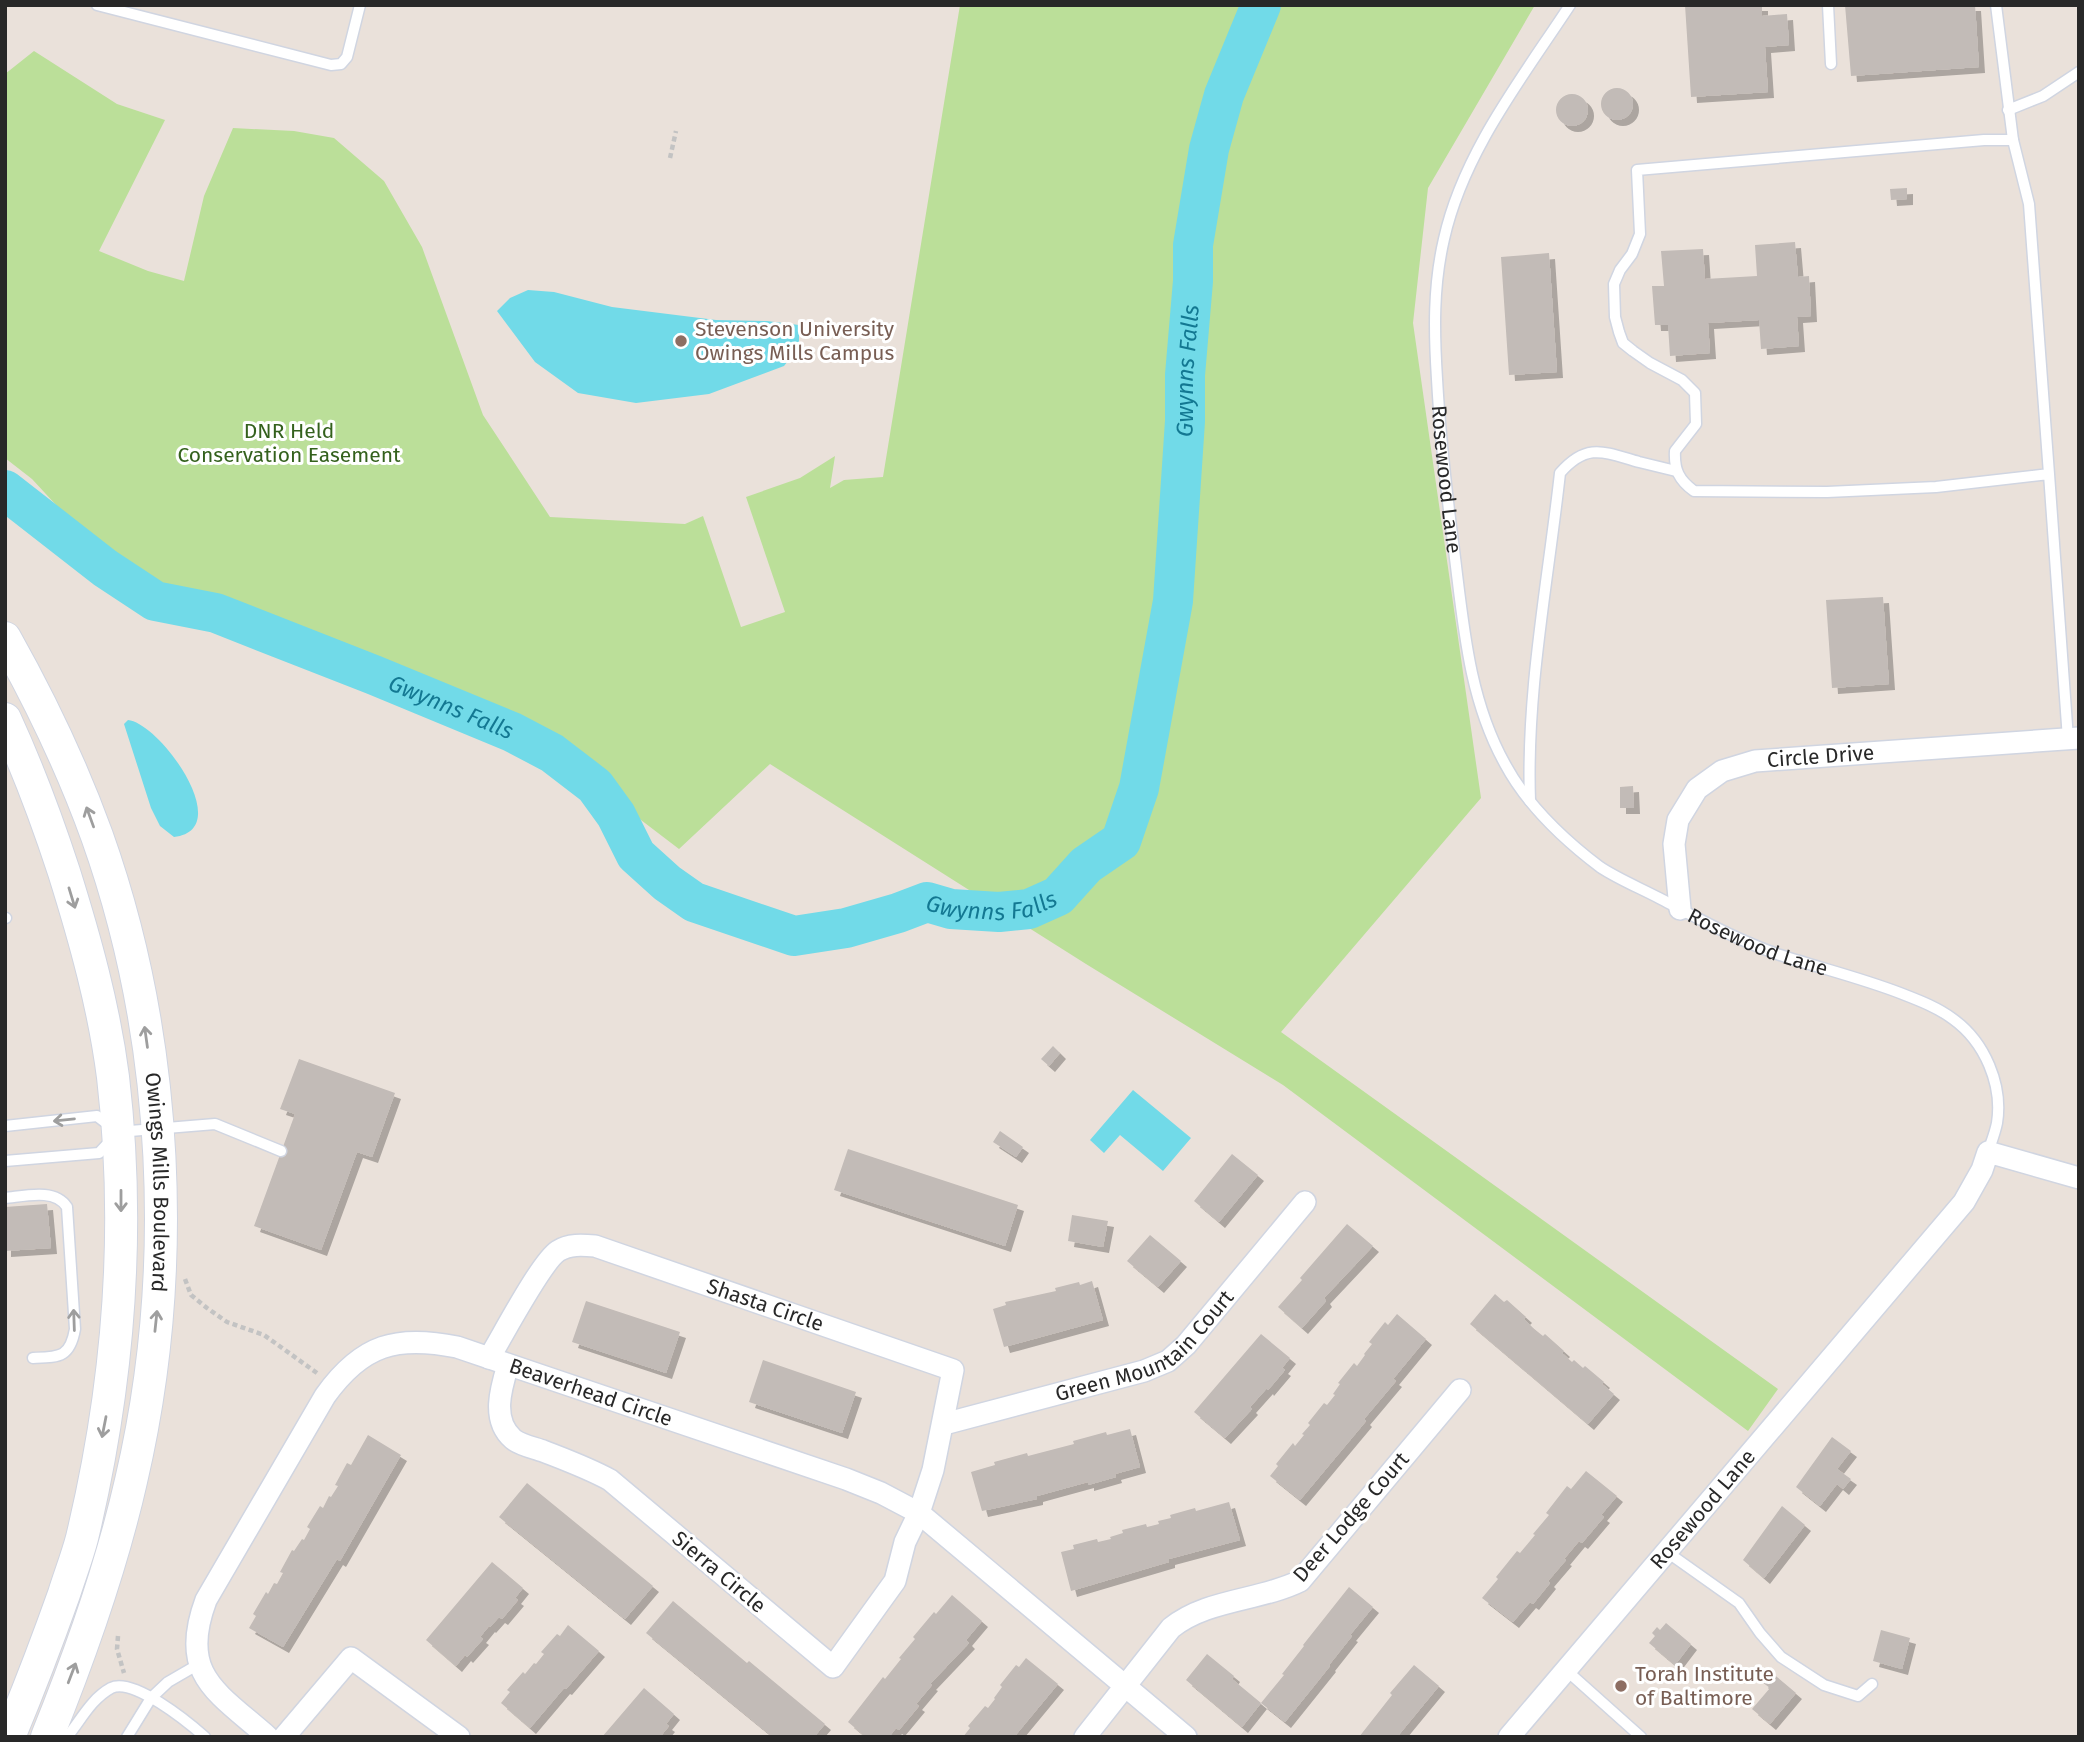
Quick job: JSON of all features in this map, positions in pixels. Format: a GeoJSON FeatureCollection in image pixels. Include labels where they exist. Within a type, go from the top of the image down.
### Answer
{"type":"FeatureCollection","features":[{"type":"Feature","properties":{"kind":"main road","name":"Owings Mills Boulevard"},"geometry":{"type":"LineString","coordinates":[[5,638],[66,758],[106,864],[122,919],[136,976],[151,1069],[159,1178],[160,1272],[153,1350],[140,1441],[109,1566],[73,1672],[47,1737]]}},
{"type":"Feature","properties":{"kind":"main road","name":"Owings Mills Boulevard"},"geometry":{"type":"LineString","coordinates":[[5,719],[33,782],[87,949],[107,1042],[121,1182],[119,1301],[107,1412],[81,1541],[38,1668],[9,1737]]}},
{"type":"Feature","properties":{"kind":"street","name":"Circle Drive"},"geometry":{"type":"LineString","coordinates":[[1680,909],[1674,844],[1678,820],[1698,789],[1722,771],[1755,761],[2073,738]]}},
{"type":"Feature","properties":{"kind":"street"},"geometry":{"type":"LineString","coordinates":[[1988,1152],[2079,1178]]}},
{"type":"Feature","properties":{"kind":"street","name":"Rosewood Lane"},"geometry":{"type":"LineString","coordinates":[[1509,1737],[1964,1202],[1982,1170],[1988,1152]]}},
{"type":"Feature","properties":{"kind":"street","name":"Green Mountain Court"},"geometry":{"type":"LineString","coordinates":[[944,1424],[1144,1371],[1168,1361],[1186,1345],[1305,1202]]}},
{"type":"Feature","properties":{"kind":"street","name":"Shasta Circle"},"geometry":{"type":"LineString","coordinates":[[499,1362],[543,1268],[554,1253],[580,1245],[595,1247],[953,1370],[944,1424],[919,1513]]}},
{"type":"Feature","properties":{"kind":"street","name":"Beaverhead Circle"},"geometry":{"type":"LineString","coordinates":[[199,1664],[197,1624],[206,1600],[333,1385],[355,1361],[401,1342],[428,1341],[457,1347],[881,1493],[919,1513],[1186,1737]]}},
{"type":"Feature","properties":{"kind":"street","name":"Sierra Circle"},"geometry":{"type":"LineString","coordinates":[[499,1362],[499,1408],[504,1426],[513,1439],[590,1468],[610,1480],[833,1667],[895,1581],[905,1542],[919,1513]]}},
{"type":"Feature","properties":{"kind":"street","name":"Deer Lodge Court"},"geometry":{"type":"LineString","coordinates":[[1085,1737],[1171,1628],[1186,1616],[1283,1590],[1300,1581],[1460,1390]]}},
{"type":"Feature","properties":{"kind":"street"},"geometry":{"type":"LineString","coordinates":[[284,1737],[351,1658],[459,1737]]}},
{"type":"Feature","properties":{"kind":"street"},"geometry":{"type":"LineString","coordinates":[[199,1664],[208,1683],[268,1737]]}},
{"type":"Feature","properties":{"kind":"lane"},"geometry":{"type":"LineString","coordinates":[[97,5],[331,65],[341,64],[347,57],[359,5]]}},
{"type":"Feature","properties":{"kind":"lane","name":"Rosewood Lane"},"geometry":{"type":"LineString","coordinates":[[1570,5],[1484,138],[1463,179],[1444,236],[1436,280],[1434,326],[1444,468],[1470,667],[1483,716],[1505,765],[1530,802],[1567,841],[1604,870],[1716,929],[1779,954],[1866,980],[1927,1003],[1952,1018],[1968,1032],[1994,1075],[1998,1098],[1997,1124],[1988,1152]]}},
{"type":"Feature","properties":{"kind":"lane"},"geometry":{"type":"LineString","coordinates":[[1828,5],[1831,64]]}},
{"type":"Feature","properties":{"kind":"lane"},"geometry":{"type":"LineString","coordinates":[[1996,5],[2012,140],[2029,204],[2049,474],[2073,738]]}},
{"type":"Feature","properties":{"kind":"lane"},"geometry":{"type":"LineString","coordinates":[[2008,110],[2043,96],[2079,72]]}},
{"type":"Feature","properties":{"kind":"lane"},"geometry":{"type":"LineString","coordinates":[[2012,140],[1637,170],[1640,234],[1632,254],[1614,284],[1615,317],[1623,343],[1650,363],[1682,380],[1695,393],[1696,425],[1675,451],[1676,471],[1682,482],[1694,491],[1827,492],[1936,487],[2049,474]]}},
{"type":"Feature","properties":{"kind":"lane"},"geometry":{"type":"LineString","coordinates":[[1530,802],[1528,754],[1560,473],[1572,460],[1598,452],[1612,453],[1676,471]]}},
{"type":"Feature","properties":{"kind":"lane"},"geometry":{"type":"LineString","coordinates":[[5,1126],[97,1116],[118,1132],[215,1124],[281,1151]]}},
{"type":"Feature","properties":{"kind":"lane"},"geometry":{"type":"LineString","coordinates":[[5,1161],[99,1153],[118,1132]]}},
{"type":"Feature","properties":{"kind":"lane"},"geometry":{"type":"LineString","coordinates":[[5,1198],[55,1196],[63,1200],[67,1207],[75,1329],[72,1343],[67,1351],[57,1357],[33,1358]]}},
{"type":"Feature","properties":{"kind":"lane"},"geometry":{"type":"LineString","coordinates":[[1667,1552],[1739,1603],[1781,1657],[1824,1685],[1858,1696],[1872,1684]]}},
{"type":"Feature","properties":{"kind":"lane"},"geometry":{"type":"LineString","coordinates":[[127,1737],[151,1698],[169,1682],[199,1664]]}},
{"type":"Feature","properties":{"kind":"lane"},"geometry":{"type":"LineString","coordinates":[[1566,1670],[1641,1737]]}},
{"type":"Feature","properties":{"kind":"lane"},"geometry":{"type":"LineString","coordinates":[[67,1737],[85,1711],[114,1686],[130,1687],[151,1698],[191,1724],[205,1737]]}},
{"type":"Feature","properties":{"kind":"path"},"geometry":{"type":"LineString","coordinates":[[670,158],[676,131]]}},
{"type":"Feature","properties":{"kind":"path"},"geometry":{"type":"LineString","coordinates":[[184,1275],[191,1295],[207,1308],[227,1322],[264,1335],[333,1385]]}},
{"type":"Feature","properties":{"kind":"path"},"geometry":{"type":"LineString","coordinates":[[118,1636],[120,1663],[130,1687]]}},
{"type":"Feature","properties":{"kind":"green space","name":"DNR Held Conservation Easement"},"geometry":{"type":"Polygon","coordinates":[[[960,5],[1535,5],[1428,188],[1413,323],[1481,798],[1281,1032],[1778,1389],[1748,1431],[1283,1085],[770,764],[679,849],[578,772],[487,717],[246,630],[157,614],[32,479],[5,458],[5,74],[34,51],[117,104],[165,120],[99,251],[148,271],[184,281],[204,196],[233,128],[294,131],[334,138],[384,181],[422,247],[483,415],[550,517],[685,524],[703,516],[741,627],[785,612],[746,497],[800,478],[835,456],[830,488],[844,480],[883,477],[960,5]]]}},
{"type":"Feature","properties":{"kind":"water"},"geometry":{"type":"Polygon","coordinates":[[[528,290],[554,292],[612,307],[716,320],[799,325],[799,347],[784,366],[709,394],[636,403],[578,393],[535,362],[497,311],[510,298],[528,290]]]}},
{"type":"Feature","properties":{"kind":"water"},"geometry":{"type":"Polygon","coordinates":[[[128,720],[142,726],[158,739],[187,777],[196,798],[198,816],[191,830],[174,837],[160,826],[151,808],[124,724],[128,720]]]}},
{"type":"Feature","properties":{"kind":"water"},"geometry":{"type":"Polygon","coordinates":[[[1133,1090],[1191,1138],[1163,1171],[1120,1135],[1104,1153],[1090,1140],[1133,1090]]]}},
{"type":"Feature","properties":{"kind":"building"},"geometry":{"type":"Polygon","coordinates":[[[1685,5],[1762,5],[1762,16],[1787,14],[1789,45],[1765,47],[1768,92],[1691,97],[1685,5]]]}},
{"type":"Feature","properties":{"kind":"building"},"geometry":{"type":"Polygon","coordinates":[[[1845,5],[1975,5],[1979,67],[1851,76],[1845,5]]]}},
{"type":"Feature","properties":{"kind":"building"},"geometry":{"type":"Polygon","coordinates":[[[1617,88],[1628,93],[1633,104],[1628,115],[1617,120],[1606,115],[1601,104],[1606,93],[1617,88]]]}},
{"type":"Feature","properties":{"kind":"building"},"geometry":{"type":"Polygon","coordinates":[[[1572,94],[1583,99],[1588,110],[1583,121],[1572,126],[1561,121],[1556,110],[1561,99],[1572,94]]]}},
{"type":"Feature","properties":{"kind":"building"},"geometry":{"type":"Polygon","coordinates":[[[1907,188],[1907,199],[1891,200],[1890,189],[1907,188]]]}},
{"type":"Feature","properties":{"kind":"building"},"geometry":{"type":"Polygon","coordinates":[[[1795,242],[1798,277],[1809,276],[1811,316],[1797,317],[1799,346],[1761,349],[1759,320],[1708,323],[1710,353],[1670,356],[1668,325],[1655,325],[1652,286],[1664,286],[1661,251],[1703,249],[1705,279],[1757,276],[1755,245],[1795,242]]]}},
{"type":"Feature","properties":{"kind":"building"},"geometry":{"type":"Polygon","coordinates":[[[1549,253],[1557,372],[1509,375],[1501,257],[1549,253]]]}},
{"type":"Feature","properties":{"kind":"building"},"geometry":{"type":"Polygon","coordinates":[[[1883,597],[1889,684],[1832,688],[1826,600],[1883,597]]]}},
{"type":"Feature","properties":{"kind":"building"},"geometry":{"type":"Polygon","coordinates":[[[1633,786],[1634,808],[1620,808],[1620,787],[1633,786]]]}},
{"type":"Feature","properties":{"kind":"building"},"geometry":{"type":"Polygon","coordinates":[[[1053,1046],[1060,1053],[1049,1066],[1041,1059],[1053,1046]]]}},
{"type":"Feature","properties":{"kind":"building"},"geometry":{"type":"Polygon","coordinates":[[[299,1059],[395,1093],[372,1157],[357,1152],[321,1250],[254,1226],[295,1114],[280,1109],[299,1059]]]}},
{"type":"Feature","properties":{"kind":"building"},"geometry":{"type":"Polygon","coordinates":[[[1000,1131],[1023,1147],[1016,1157],[993,1142],[1000,1131]]]}},
{"type":"Feature","properties":{"kind":"building"},"geometry":{"type":"Polygon","coordinates":[[[848,1149],[1018,1205],[1005,1246],[834,1190],[848,1149]]]}},
{"type":"Feature","properties":{"kind":"building"},"geometry":{"type":"Polygon","coordinates":[[[1232,1154],[1258,1175],[1219,1222],[1194,1201],[1232,1154]]]}},
{"type":"Feature","properties":{"kind":"building"},"geometry":{"type":"Polygon","coordinates":[[[47,1204],[51,1248],[5,1251],[5,1207],[47,1204]]]}},
{"type":"Feature","properties":{"kind":"building"},"geometry":{"type":"Polygon","coordinates":[[[1072,1215],[1108,1221],[1103,1247],[1068,1241],[1072,1215]]]}},
{"type":"Feature","properties":{"kind":"building"},"geometry":{"type":"Polygon","coordinates":[[[1347,1224],[1373,1246],[1324,1298],[1326,1301],[1302,1328],[1278,1307],[1347,1224]]]}},
{"type":"Feature","properties":{"kind":"building"},"geometry":{"type":"Polygon","coordinates":[[[1150,1235],[1181,1261],[1158,1287],[1127,1261],[1150,1235]]]}},
{"type":"Feature","properties":{"kind":"building"},"geometry":{"type":"Polygon","coordinates":[[[1092,1281],[1103,1320],[1004,1347],[993,1309],[1006,1305],[1005,1302],[1092,1281]]]}},
{"type":"Feature","properties":{"kind":"building"},"geometry":{"type":"Polygon","coordinates":[[[1495,1294],[1504,1302],[1507,1300],[1526,1317],[1524,1319],[1533,1328],[1543,1336],[1545,1334],[1572,1362],[1574,1360],[1583,1368],[1585,1366],[1614,1394],[1588,1424],[1470,1324],[1495,1294]]]}},
{"type":"Feature","properties":{"kind":"building"},"geometry":{"type":"Polygon","coordinates":[[[586,1301],[680,1332],[666,1373],[572,1342],[586,1301]]]}},
{"type":"Feature","properties":{"kind":"building"},"geometry":{"type":"Polygon","coordinates":[[[1397,1314],[1426,1339],[1393,1379],[1396,1381],[1364,1419],[1366,1421],[1300,1500],[1270,1476],[1278,1466],[1276,1464],[1293,1443],[1295,1446],[1304,1435],[1302,1434],[1310,1425],[1308,1423],[1324,1403],[1327,1405],[1335,1395],[1333,1394],[1340,1384],[1338,1383],[1354,1363],[1357,1366],[1372,1344],[1369,1342],[1385,1322],[1388,1325],[1397,1314]]]}},
{"type":"Feature","properties":{"kind":"building"},"geometry":{"type":"Polygon","coordinates":[[[1261,1334],[1290,1358],[1282,1368],[1285,1370],[1225,1438],[1194,1412],[1261,1334]]]}},
{"type":"Feature","properties":{"kind":"building"},"geometry":{"type":"Polygon","coordinates":[[[763,1360],[856,1392],[842,1433],[749,1402],[763,1360]]]}},
{"type":"Feature","properties":{"kind":"building"},"geometry":{"type":"Polygon","coordinates":[[[1130,1429],[1140,1467],[1088,1485],[1088,1482],[1037,1496],[1037,1499],[982,1511],[971,1472],[1027,1453],[1028,1456],[1106,1432],[1107,1435],[1130,1429]]]}},
{"type":"Feature","properties":{"kind":"building"},"geometry":{"type":"Polygon","coordinates":[[[368,1435],[401,1455],[340,1561],[337,1559],[283,1647],[249,1628],[256,1616],[253,1614],[266,1592],[268,1594],[274,1583],[277,1584],[292,1550],[304,1540],[310,1529],[307,1527],[320,1506],[323,1508],[329,1496],[331,1497],[347,1463],[351,1465],[368,1435]]]}},
{"type":"Feature","properties":{"kind":"building"},"geometry":{"type":"Polygon","coordinates":[[[1832,1437],[1851,1451],[1837,1469],[1851,1479],[1843,1489],[1837,1484],[1820,1506],[1796,1487],[1832,1437]]]}},
{"type":"Feature","properties":{"kind":"building"},"geometry":{"type":"Polygon","coordinates":[[[1586,1471],[1617,1496],[1601,1515],[1604,1517],[1564,1559],[1566,1560],[1533,1604],[1530,1602],[1513,1622],[1482,1598],[1517,1551],[1520,1553],[1535,1535],[1533,1534],[1549,1515],[1546,1513],[1567,1486],[1571,1489],[1586,1471]]]}},
{"type":"Feature","properties":{"kind":"building"},"geometry":{"type":"Polygon","coordinates":[[[527,1483],[653,1586],[625,1619],[499,1517],[527,1483]]]}},
{"type":"Feature","properties":{"kind":"building"},"geometry":{"type":"Polygon","coordinates":[[[1229,1502],[1240,1540],[1169,1559],[1169,1562],[1071,1591],[1061,1552],[1074,1549],[1073,1545],[1097,1539],[1098,1542],[1111,1539],[1110,1537],[1123,1533],[1122,1530],[1159,1524],[1158,1521],[1171,1518],[1170,1515],[1229,1502]]]}},
{"type":"Feature","properties":{"kind":"building"},"geometry":{"type":"Polygon","coordinates":[[[1782,1506],[1805,1525],[1764,1578],[1743,1560],[1782,1506]]]}},
{"type":"Feature","properties":{"kind":"building"},"geometry":{"type":"Polygon","coordinates":[[[492,1562],[523,1588],[515,1598],[518,1600],[502,1619],[499,1617],[489,1626],[480,1637],[483,1639],[456,1666],[426,1640],[492,1562]]]}},
{"type":"Feature","properties":{"kind":"building"},"geometry":{"type":"Polygon","coordinates":[[[1349,1587],[1373,1607],[1285,1722],[1261,1703],[1349,1587]]]}},
{"type":"Feature","properties":{"kind":"building"},"geometry":{"type":"Polygon","coordinates":[[[952,1595],[982,1621],[966,1640],[969,1643],[930,1684],[932,1685],[916,1704],[919,1706],[899,1730],[896,1728],[889,1737],[866,1737],[848,1722],[883,1677],[885,1679],[901,1659],[899,1658],[915,1639],[913,1637],[952,1595]]]}},
{"type":"Feature","properties":{"kind":"building"},"geometry":{"type":"Polygon","coordinates":[[[673,1601],[825,1724],[814,1737],[773,1737],[646,1633],[673,1601]]]}},
{"type":"Feature","properties":{"kind":"building"},"geometry":{"type":"Polygon","coordinates":[[[1666,1623],[1691,1644],[1675,1665],[1649,1643],[1655,1636],[1652,1633],[1657,1627],[1660,1630],[1666,1623]]]}},
{"type":"Feature","properties":{"kind":"building"},"geometry":{"type":"Polygon","coordinates":[[[568,1625],[599,1651],[530,1728],[501,1703],[510,1692],[507,1690],[523,1672],[525,1674],[536,1664],[544,1654],[541,1652],[557,1634],[560,1636],[568,1625]]]}},
{"type":"Feature","properties":{"kind":"building"},"geometry":{"type":"Polygon","coordinates":[[[1881,1630],[1910,1638],[1902,1669],[1873,1661],[1881,1630]]]}},
{"type":"Feature","properties":{"kind":"building"},"geometry":{"type":"Polygon","coordinates":[[[1207,1654],[1261,1703],[1242,1727],[1186,1680],[1207,1654]]]}},
{"type":"Feature","properties":{"kind":"building"},"geometry":{"type":"Polygon","coordinates":[[[1026,1658],[1058,1684],[1014,1737],[963,1737],[970,1728],[968,1726],[985,1706],[988,1708],[995,1699],[1002,1687],[1000,1685],[1016,1665],[1019,1667],[1026,1658]]]}},
{"type":"Feature","properties":{"kind":"building"},"geometry":{"type":"Polygon","coordinates":[[[1414,1665],[1439,1686],[1397,1737],[1359,1737],[1392,1695],[1390,1693],[1414,1665]]]}},
{"type":"Feature","properties":{"kind":"building"},"geometry":{"type":"Polygon","coordinates":[[[1771,1672],[1796,1693],[1770,1724],[1752,1709],[1770,1688],[1762,1682],[1771,1672]]]}},
{"type":"Feature","properties":{"kind":"building"},"geometry":{"type":"Polygon","coordinates":[[[644,1688],[674,1714],[660,1737],[602,1737],[644,1688]]]}},
{"type":"Feature","properties":{"kind":"waterway","name":"Gwynns Falls"},"geometry":{"type":"LineString","coordinates":[[5,490],[105,568],[155,601],[216,613],[512,732],[552,753],[595,786],[616,815],[636,855],[667,883],[694,902],[794,936],[846,928],[927,902],[951,909],[999,912],[1029,909],[1058,896],[1086,865],[1121,841],[1139,788],[1173,601],[1193,245],[1209,149],[1224,95],[1261,5]]}},
{"type":"Feature","properties":{"kind":"place","name":"Stevenson University Owings Mills Campus"},"geometry":{"type":"Point","coordinates":[681,341]}},
{"type":"Feature","properties":{"kind":"place","name":"Torah Institute of Baltimore"},"geometry":{"type":"Point","coordinates":[1621,1686]}}]}
